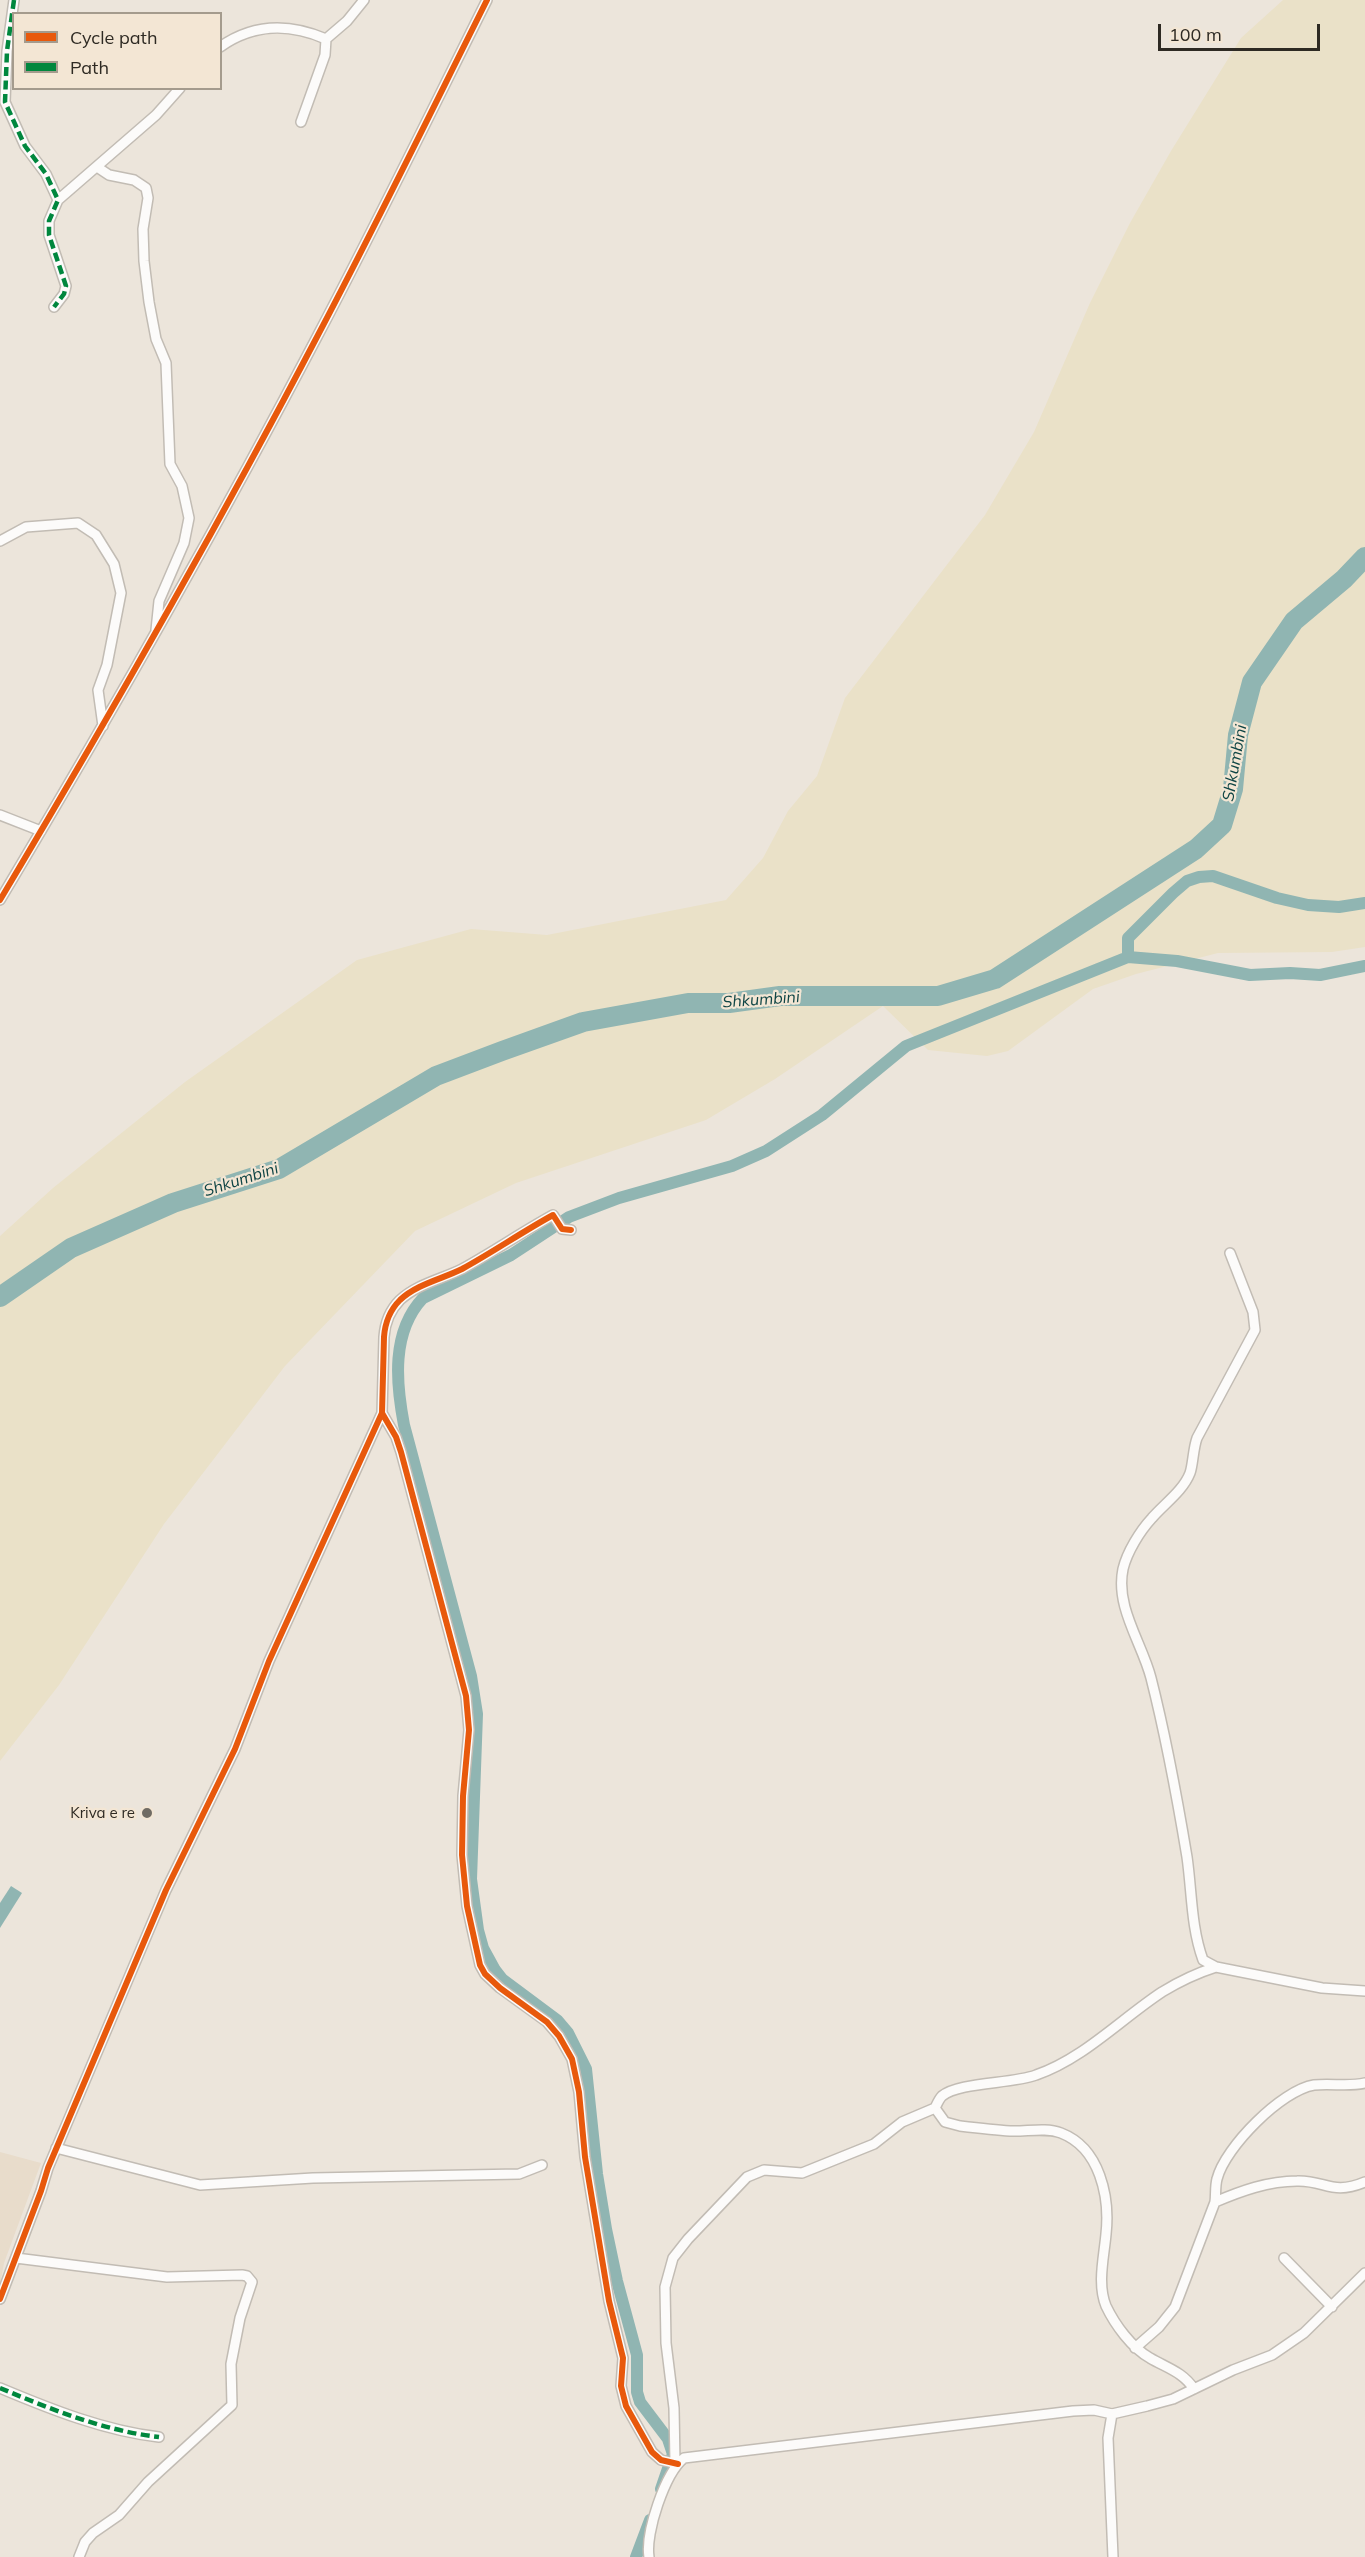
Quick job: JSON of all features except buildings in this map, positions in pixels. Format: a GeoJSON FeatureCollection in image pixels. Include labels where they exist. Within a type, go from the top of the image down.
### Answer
{"type":"FeatureCollection","features":[{"type":"Feature","properties":{"kind":"street"},"geometry":{"type":"LineString","coordinates":[[301,122],[325,55],[326,39],[347,21],[364,0]]}},
{"type":"Feature","properties":{"kind":"street"},"geometry":{"type":"LineString","coordinates":[[0,900],[156,633],[318,335],[487,0]]}},
{"type":"Feature","properties":{"kind":"street"},"geometry":{"type":"LineString","coordinates":[[12,15],[7,51],[5,102],[25,147],[46,174],[58,200]]}},
{"type":"Feature","properties":{"kind":"street"},"geometry":{"type":"LineString","coordinates":[[222,46],[237,35],[280,27],[308,31],[326,39]]}},
{"type":"Feature","properties":{"kind":"street"},"geometry":{"type":"LineString","coordinates":[[54,307],[64,294],[66,286],[49,235],[49,221],[58,200],[156,115],[178,90]]}},
{"type":"Feature","properties":{"kind":"street"},"geometry":{"type":"LineString","coordinates":[[97,167],[109,175],[134,180],[146,188],[148,198],[143,229],[144,261],[156,339],[166,363],[170,464],[182,486],[189,518],[184,543],[159,601],[156,633]]}},
{"type":"Feature","properties":{"kind":"street"},"geometry":{"type":"LineString","coordinates":[[0,541],[26,527],[78,523],[96,535],[114,564],[121,593],[107,665],[98,690],[103,726]]}},
{"type":"Feature","properties":{"kind":"street"},"geometry":{"type":"LineString","coordinates":[[0,815],[41,831]]}},
{"type":"Feature","properties":{"kind":"street"},"geometry":{"type":"LineString","coordinates":[[0,2299],[56,2148],[166,1890],[235,1749],[269,1661],[382,1413],[385,1326],[395,1305],[418,1288],[463,1268],[553,1215],[556,1216],[561,1227],[565,1230],[572,1230]]}},
{"type":"Feature","properties":{"kind":"street"},"geometry":{"type":"LineString","coordinates":[[1230,1253],[1247,1293],[1253,1312],[1255,1330],[1197,1438],[1192,1452],[1191,1473],[1178,1491],[1151,1519],[1132,1547],[1123,1570],[1123,1600],[1149,1671],[1172,1775],[1187,1860],[1196,1941],[1203,1960],[1216,1966],[1322,1988],[1365,1990]]}},
{"type":"Feature","properties":{"kind":"street"},"geometry":{"type":"LineString","coordinates":[[382,1413],[396,1437],[401,1452],[466,1696],[469,1730],[463,1796],[462,1855],[467,1906],[474,1940],[485,1974],[500,1988],[547,2022],[559,2036],[572,2059],[579,2092],[585,2157],[609,2301],[623,2358],[621,2386],[626,2406],[652,2452],[661,2460],[675,2463],[684,2458],[702,2455],[1062,2412],[1094,2410],[1112,2414],[1173,2399],[1279,2351],[1293,2342],[1365,2273]]}},
{"type":"Feature","properties":{"kind":"street"},"geometry":{"type":"LineString","coordinates":[[649,2557],[648,2536],[651,2522],[675,2463],[674,2408],[666,2343],[665,2287],[673,2258],[695,2231],[747,2177],[764,2170],[802,2173],[874,2144],[902,2122],[935,2108],[941,2096],[961,2088],[1035,2076],[1094,2042],[1161,1993],[1188,1977],[1216,1966]]}},
{"type":"Feature","properties":{"kind":"street"},"geometry":{"type":"LineString","coordinates":[[1136,2348],[1159,2327],[1175,2307],[1215,2202],[1217,2178],[1241,2136],[1296,2091],[1313,2085],[1351,2086],[1365,2082]]}},
{"type":"Feature","properties":{"kind":"street"},"geometry":{"type":"LineString","coordinates":[[935,2108],[945,2122],[960,2126],[1060,2133],[1078,2143],[1089,2156],[1105,2186],[1108,2218],[1101,2285],[1106,2305],[1136,2348],[1149,2358],[1183,2375],[1194,2389]]}},
{"type":"Feature","properties":{"kind":"street"},"geometry":{"type":"LineString","coordinates":[[56,2148],[200,2185],[313,2178],[519,2174],[542,2165]]}},
{"type":"Feature","properties":{"kind":"street"},"geometry":{"type":"LineString","coordinates":[[1215,2202],[1238,2192],[1265,2185],[1299,2181],[1348,2189],[1365,2182]]}},
{"type":"Feature","properties":{"kind":"street"},"geometry":{"type":"LineString","coordinates":[[16,2258],[167,2277],[242,2275],[247,2276],[252,2282],[240,2318],[231,2364],[232,2405],[147,2482],[119,2515],[93,2533],[85,2542],[79,2557]]}},
{"type":"Feature","properties":{"kind":"street"},"geometry":{"type":"LineString","coordinates":[[1284,2258],[1332,2307]]}},
{"type":"Feature","properties":{"kind":"street"},"geometry":{"type":"LineString","coordinates":[[0,2388],[31,2401],[122,2431],[159,2437]]}},
{"type":"Feature","properties":{"kind":"street"},"geometry":{"type":"LineString","coordinates":[[1112,2414],[1108,2438],[1113,2557]]}},
{"type":"Feature","properties":{"kind":"shaded area"},"geometry":{"type":"Polygon","coordinates":[[[0,2152],[41,2163],[4,2263],[0,2285],[0,2152]]]}},
{"type":"Feature","properties":{"kind":"sand","name":"Shkumbini"},"geometry":{"type":"Polygon","coordinates":[[[1283,0],[1365,0],[1365,947],[1332,952],[1218,953],[1136,974],[1093,989],[1008,1051],[987,1056],[928,1050],[883,1006],[775,1079],[706,1120],[516,1183],[415,1231],[285,1366],[164,1524],[59,1685],[0,1761],[0,1236],[53,1188],[185,1082],[357,960],[471,929],[547,935],[726,900],[763,858],[788,811],[817,776],[845,698],[985,515],[1034,432],[1090,303],[1130,223],[1171,151],[1241,38],[1283,0]]]}},
{"type":"Feature","properties":{"kind":"water"},"geometry":{"type":"Polygon","coordinates":[[[11,1886],[22,1893],[0,1928],[0,1903],[11,1886]]]}},
{"type":"Feature","properties":{"kind":"waterway","name":"Shkumbini"},"geometry":{"type":"LineString","coordinates":[[0,1297],[71,1248],[173,1203],[279,1169],[436,1076],[583,1022],[688,1003],[729,1003],[780,996],[938,996],[995,979],[1196,849],[1222,825],[1233,789],[1238,735],[1252,682],[1294,621],[1344,579],[1365,557]]}},
{"type":"Feature","properties":{"kind":"waterway"},"geometry":{"type":"LineString","coordinates":[[661,2489],[673,2454],[668,2439],[640,2402],[637,2392],[637,2355],[606,2229],[597,2174],[586,2069],[568,2033],[557,2020],[502,1979],[495,1970],[483,1948],[478,1930],[471,1879],[477,1714],[471,1676],[404,1425],[399,1392],[398,1358],[405,1326],[423,1298],[511,1255],[569,1217],[619,1198],[732,1166],[766,1151],[822,1115],[906,1046],[1128,957],[1128,938],[1187,881],[1213,876],[1277,898],[1308,905],[1339,907],[1365,903]]}},
{"type":"Feature","properties":{"kind":"waterway"},"geometry":{"type":"LineString","coordinates":[[1128,957],[1177,961],[1250,975],[1290,973],[1320,975],[1365,966]]}},
{"type":"Feature","properties":{"kind":"waterway"},"geometry":{"type":"LineString","coordinates":[[636,2557],[650,2520]]}},
{"type":"Feature","properties":{"kind":"marked path"},"geometry":{"type":"LineString","coordinates":[[12,12],[14,0]]}},
{"type":"Feature","properties":{"kind":"marked path"},"geometry":{"type":"LineString","coordinates":[[12,15],[7,51],[5,102],[25,146],[46,174],[58,200],[49,221],[49,235],[66,286],[64,294],[54,307]]}},
{"type":"Feature","properties":{"kind":"marked path"},"geometry":{"type":"LineString","coordinates":[[0,2388],[98,2424],[159,2437]]}},
{"type":"Feature","properties":{"kind":"cycle path"},"geometry":{"type":"LineString","coordinates":[[0,900],[123,690],[242,478],[361,252],[487,0]]}},
{"type":"Feature","properties":{"kind":"cycle path"},"geometry":{"type":"LineString","coordinates":[[0,2299],[48,2168],[166,1890],[235,1749],[269,1661],[382,1413],[384,1337],[391,1312],[407,1294],[462,1269],[553,1215],[562,1229],[571,1230]]}},
{"type":"Feature","properties":{"kind":"cycle path"},"geometry":{"type":"LineString","coordinates":[[382,1413],[396,1437],[401,1452],[466,1696],[469,1730],[463,1796],[462,1855],[467,1906],[480,1965],[485,1974],[500,1988],[547,2022],[559,2036],[572,2059],[579,2092],[585,2157],[609,2301],[623,2358],[621,2386],[626,2406],[652,2452],[661,2460],[678,2464]]}},
{"type":"Feature","properties":{"kind":"place","name":"Kriva e re"},"geometry":{"type":"Point","coordinates":[147,1813]}}]}
